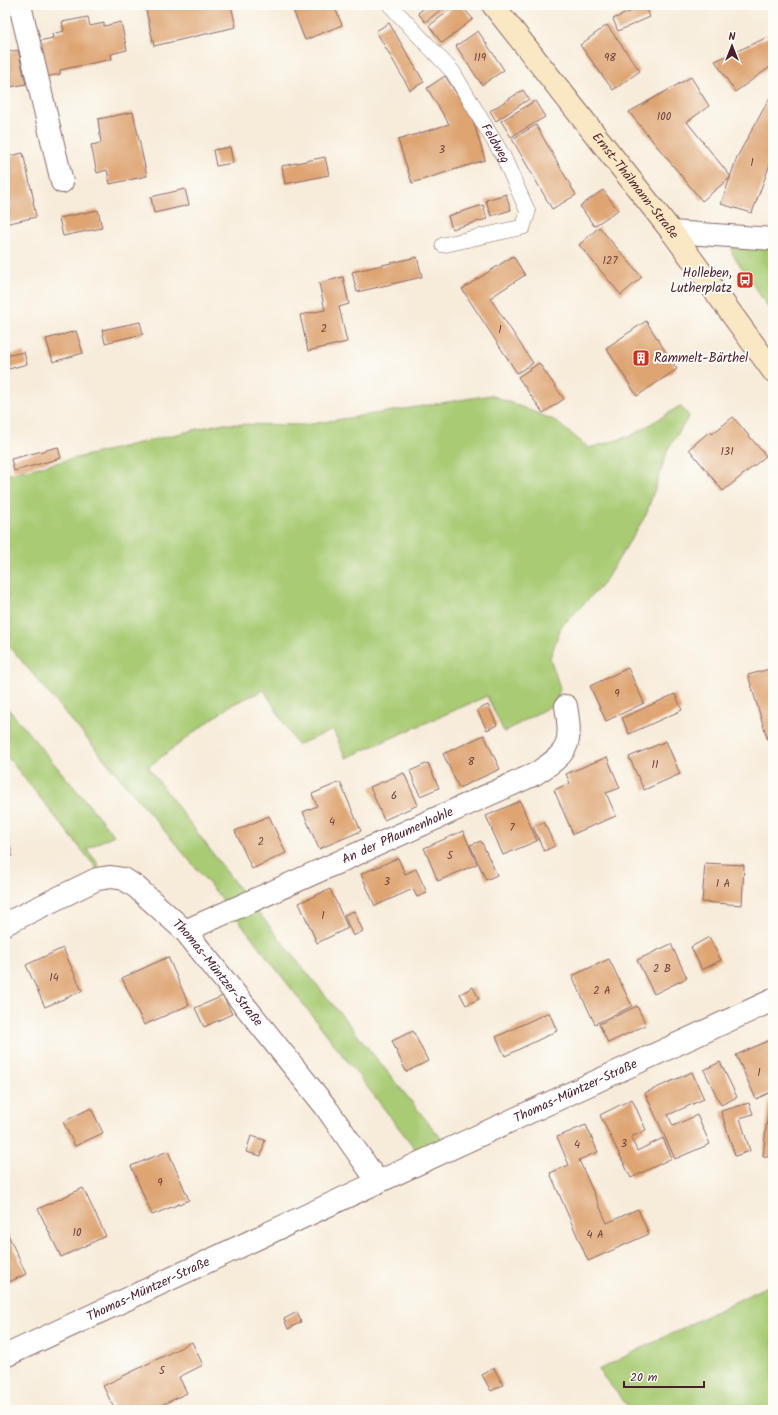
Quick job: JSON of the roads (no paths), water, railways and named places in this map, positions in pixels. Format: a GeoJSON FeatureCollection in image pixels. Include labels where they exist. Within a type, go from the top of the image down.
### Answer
{"type":"FeatureCollection","features":[{"type":"Feature","properties":{"kind":"main road","name":"Ernst-Thälmann-Straße"},"geometry":{"type":"LineString","coordinates":[[493,5],[672,232],[773,371]]}},
{"type":"Feature","properties":{"kind":"street"},"geometry":{"type":"LineString","coordinates":[[5,7],[16,5]]}},
{"type":"Feature","properties":{"kind":"street"},"geometry":{"type":"LineString","coordinates":[[20,5],[62,182]]}},
{"type":"Feature","properties":{"kind":"street"},"geometry":{"type":"LineString","coordinates":[[672,232],[773,239]]}},
{"type":"Feature","properties":{"kind":"street","name":"An der Pflaumenhohle"},"geometry":{"type":"LineString","coordinates":[[185,931],[535,774],[555,762],[567,746],[569,727],[566,706]]}},
{"type":"Feature","properties":{"kind":"street","name":"Thomas-Müntzer-Straße"},"geometry":{"type":"LineString","coordinates":[[5,924],[97,879],[111,876],[124,879],[136,887],[185,931],[325,1106],[378,1182]]}},
{"type":"Feature","properties":{"kind":"street","name":"Thomas-Müntzer-Straße"},"geometry":{"type":"LineString","coordinates":[[5,1356],[773,1000]]}},
{"type":"Feature","properties":{"kind":"lane","name":"Feldweg"},"geometry":{"type":"LineString","coordinates":[[390,5],[453,72],[503,156],[528,212],[523,227],[443,244]]}},
{"type":"Feature","properties":{"kind":"place","name":"Holleben, Lutherplatz"},"geometry":{"type":"Point","coordinates":[745,280]}},
{"type":"Feature","properties":{"kind":"place","name":"Rammelt-Bärthel"},"geometry":{"type":"Point","coordinates":[641,358]}}]}
